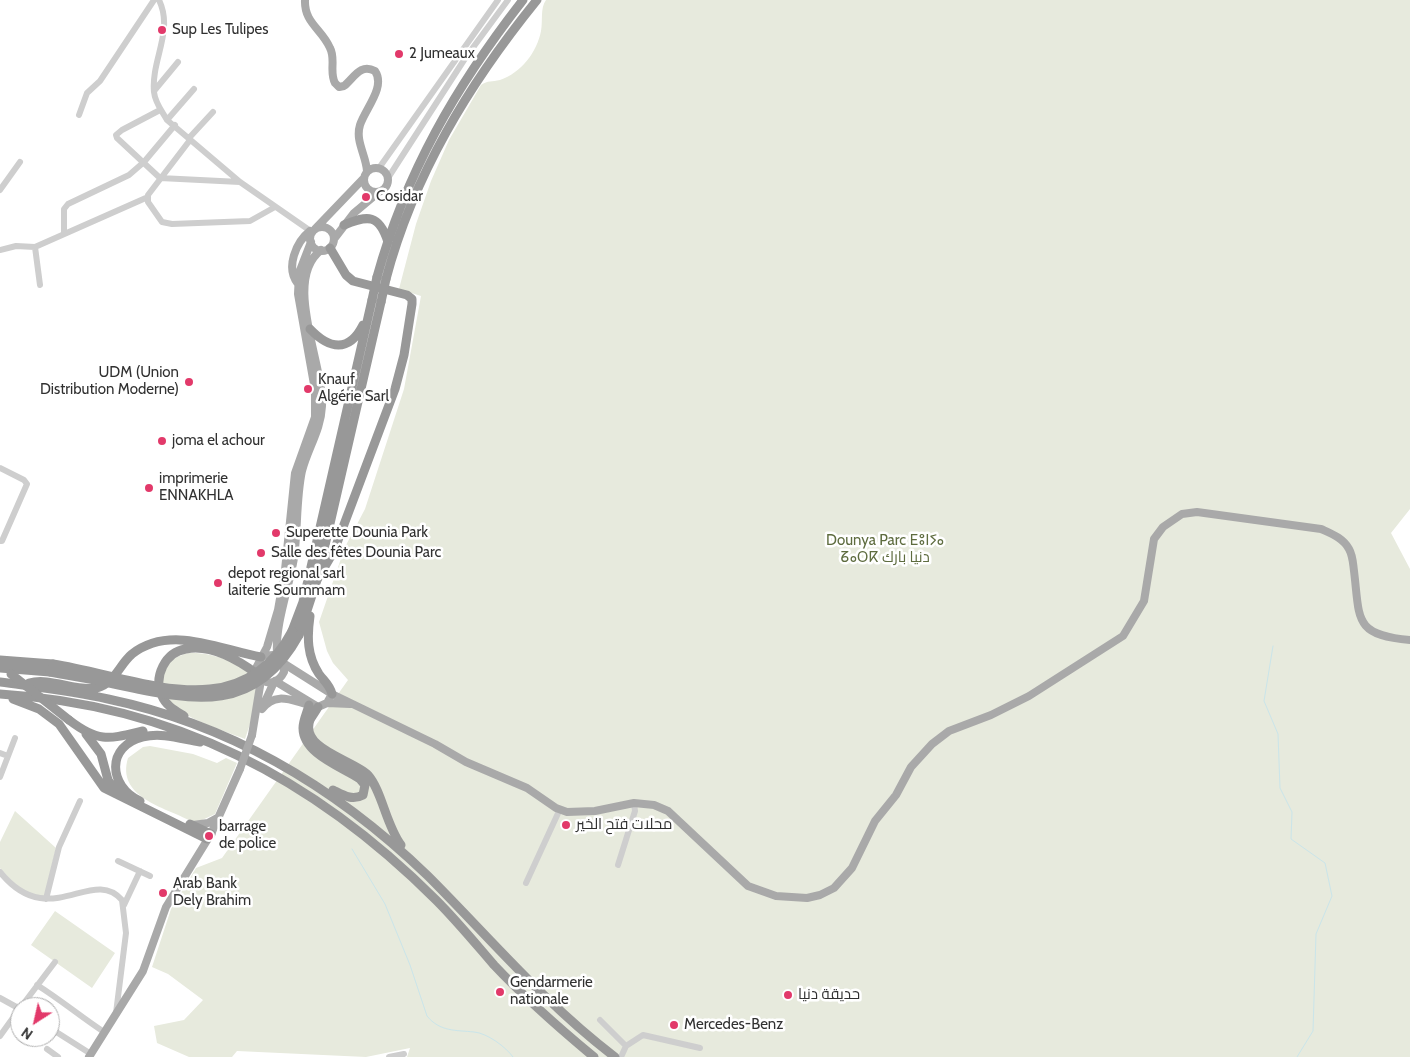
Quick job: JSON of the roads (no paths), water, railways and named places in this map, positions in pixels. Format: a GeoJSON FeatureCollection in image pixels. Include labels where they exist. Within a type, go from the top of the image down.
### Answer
{"type":"FeatureCollection","features":[{"type":"Feature","properties":{"kind":"highway"},"geometry":{"type":"LineString","coordinates":[[332,694],[331,688],[316,670],[310,654],[308,636],[311,603],[382,278],[388,242],[412,177],[437,126],[474,67],[523,0]]}},
{"type":"Feature","properties":{"kind":"highway"},"geometry":{"type":"LineString","coordinates":[[382,278],[410,207],[439,143],[475,84],[537,0]]}},
{"type":"Feature","properties":{"kind":"highway"},"geometry":{"type":"LineString","coordinates":[[344,225],[360,218],[374,220],[381,226],[388,242]]}},
{"type":"Feature","properties":{"kind":"highway"},"geometry":{"type":"LineString","coordinates":[[317,580],[334,551],[395,389],[404,355],[412,304],[412,299],[407,295],[353,281],[346,275],[328,246]]}},
{"type":"Feature","properties":{"kind":"highway"},"geometry":{"type":"LineString","coordinates":[[310,329],[326,343],[340,345],[357,336],[376,301]]}},
{"type":"Feature","properties":{"kind":"highway"},"geometry":{"type":"LineString","coordinates":[[296,633],[368,316]]}},
{"type":"Feature","properties":{"kind":"highway"},"geometry":{"type":"LineString","coordinates":[[0,660],[51,668],[155,694],[185,698],[212,698],[241,690],[267,674],[285,656],[311,603]]}},
{"type":"Feature","properties":{"kind":"highway"},"geometry":{"type":"LineString","coordinates":[[22,685],[39,682],[97,688],[112,680],[125,661],[137,651],[172,641],[195,641],[262,657]]}},
{"type":"Feature","properties":{"kind":"highway"},"geometry":{"type":"LineString","coordinates":[[259,677],[230,658],[199,648],[178,651],[166,661],[159,679],[162,696],[166,704],[187,718],[344,796],[358,798],[365,790],[365,785],[360,779],[312,749],[306,740],[303,729],[317,705]]}},
{"type":"Feature","properties":{"kind":"highway"},"geometry":{"type":"LineString","coordinates":[[0,669],[51,668]]}},
{"type":"Feature","properties":{"kind":"highway"},"geometry":{"type":"LineString","coordinates":[[0,669],[11,674],[82,730],[100,738],[114,738],[150,730],[220,746]]}},
{"type":"Feature","properties":{"kind":"highway"},"geometry":{"type":"LineString","coordinates":[[0,682],[108,699],[163,713],[218,733]]}},
{"type":"Feature","properties":{"kind":"highway"},"geometry":{"type":"LineString","coordinates":[[0,695],[39,697],[106,709],[150,720],[220,746],[282,777],[364,834],[436,900],[494,964],[549,1019],[594,1057]]}},
{"type":"Feature","properties":{"kind":"highway"},"geometry":{"type":"LineString","coordinates":[[0,695],[24,702],[52,718],[64,729],[97,781],[104,788],[128,802],[209,836]]}},
{"type":"Feature","properties":{"kind":"highway"},"geometry":{"type":"LineString","coordinates":[[317,705],[310,721],[309,731],[313,740],[368,776],[395,838],[426,874],[546,997],[615,1057]]}},
{"type":"Feature","properties":{"kind":"highway"},"geometry":{"type":"LineString","coordinates":[[82,730],[101,754],[112,786],[128,802]]}},
{"type":"Feature","properties":{"kind":"highway"},"geometry":{"type":"LineString","coordinates":[[180,738],[149,736],[129,742],[118,757],[116,774],[118,782],[131,797],[191,828]]}},
{"type":"Feature","properties":{"kind":"highway"},"geometry":{"type":"LineString","coordinates":[[292,770],[366,820],[426,874]]}},
{"type":"Feature","properties":{"kind":"main road"},"geometry":{"type":"LineString","coordinates":[[305,0],[305,10],[310,23],[328,43],[332,52],[334,83],[344,86],[359,71],[365,68],[375,71],[379,78],[378,87],[358,133],[371,171],[365,186],[369,190],[380,191]]}},
{"type":"Feature","properties":{"kind":"main road"},"geometry":{"type":"LineString","coordinates":[[298,284],[293,275],[293,259],[301,241],[371,171],[384,171],[388,178],[386,186],[359,208],[328,246],[310,263],[304,280],[304,297],[321,388],[321,414],[317,434],[302,476],[294,557],[277,638],[277,656],[283,663],[332,694],[435,744],[466,762],[528,788],[560,809],[578,813],[634,803],[654,805],[668,811],[739,879],[756,890],[776,896],[802,898],[820,895],[834,888],[852,868],[870,829],[898,792],[911,767],[932,744],[949,731],[991,715],[1029,696],[1123,636],[1144,601],[1154,539],[1163,527],[1182,514],[1197,512],[1232,515],[1322,529],[1335,535],[1349,548],[1352,556],[1356,607],[1361,621],[1376,634],[1410,640]]}},
{"type":"Feature","properties":{"kind":"main road"},"geometry":{"type":"LineString","coordinates":[[313,230],[324,227],[329,229],[328,246]]}},
{"type":"Feature","properties":{"kind":"main road"},"geometry":{"type":"LineString","coordinates":[[255,724],[259,677],[256,665],[262,657],[280,604],[295,473],[311,431],[316,410],[315,390],[298,300],[300,269],[311,242],[313,230]]}},
{"type":"Feature","properties":{"kind":"main road"},"geometry":{"type":"LineString","coordinates":[[311,242],[316,249],[328,246]]}},
{"type":"Feature","properties":{"kind":"main road"},"geometry":{"type":"LineString","coordinates":[[262,657],[277,656]]}},
{"type":"Feature","properties":{"kind":"main road"},"geometry":{"type":"LineString","coordinates":[[90,1056],[143,971],[166,907],[203,848],[219,817],[240,770],[255,724],[275,682],[282,676],[283,663]]}},
{"type":"Feature","properties":{"kind":"main road"},"geometry":{"type":"LineString","coordinates":[[259,677],[275,682],[317,705]]}},
{"type":"Feature","properties":{"kind":"main road"},"geometry":{"type":"LineString","coordinates":[[317,705],[332,694]]}},
{"type":"Feature","properties":{"kind":"main road"},"geometry":{"type":"LineString","coordinates":[[262,709],[268,703],[281,698],[317,705],[352,704]]}},
{"type":"Feature","properties":{"kind":"main road"},"geometry":{"type":"LineString","coordinates":[[203,848],[191,828],[219,817]]}},
{"type":"Feature","properties":{"kind":"street"},"geometry":{"type":"LineString","coordinates":[[79,115],[87,93],[100,81],[154,0]]}},
{"type":"Feature","properties":{"kind":"street"},"geometry":{"type":"LineString","coordinates":[[159,0],[164,16],[165,28],[154,91],[160,110],[167,120],[240,182],[275,207],[313,230]]}},
{"type":"Feature","properties":{"kind":"street"},"geometry":{"type":"LineString","coordinates":[[371,171],[498,0]]}},
{"type":"Feature","properties":{"kind":"street"},"geometry":{"type":"LineString","coordinates":[[388,178],[466,57],[508,0]]}},
{"type":"Feature","properties":{"kind":"street"},"geometry":{"type":"LineString","coordinates":[[154,91],[178,62]]}},
{"type":"Feature","properties":{"kind":"street"},"geometry":{"type":"LineString","coordinates":[[167,120],[194,89]]}},
{"type":"Feature","properties":{"kind":"street"},"geometry":{"type":"LineString","coordinates":[[160,110],[116,135],[160,178],[240,182]]}},
{"type":"Feature","properties":{"kind":"street"},"geometry":{"type":"LineString","coordinates":[[0,250],[16,246],[34,247],[148,197],[160,178],[213,112]]}},
{"type":"Feature","properties":{"kind":"street"},"geometry":{"type":"LineString","coordinates":[[64,234],[64,209],[68,204],[129,176],[144,162],[175,125]]}},
{"type":"Feature","properties":{"kind":"street"},"geometry":{"type":"LineString","coordinates":[[0,190],[20,162]]}},
{"type":"Feature","properties":{"kind":"street"},"geometry":{"type":"LineString","coordinates":[[148,197],[158,218],[168,224],[250,222],[275,207]]}},
{"type":"Feature","properties":{"kind":"street"},"geometry":{"type":"LineString","coordinates":[[34,247],[40,285]]}},
{"type":"Feature","properties":{"kind":"street"},"geometry":{"type":"LineString","coordinates":[[0,468],[24,480],[27,484],[1,539]]}},
{"type":"Feature","properties":{"kind":"street"},"geometry":{"type":"LineString","coordinates":[[0,777],[15,738]]}},
{"type":"Feature","properties":{"kind":"street"},"geometry":{"type":"LineString","coordinates":[[0,753],[8,756]]}},
{"type":"Feature","properties":{"kind":"street"},"geometry":{"type":"LineString","coordinates":[[46,899],[59,847],[80,802]]}},
{"type":"Feature","properties":{"kind":"street"},"geometry":{"type":"LineString","coordinates":[[618,865],[635,811],[634,803]]}},
{"type":"Feature","properties":{"kind":"street"},"geometry":{"type":"LineString","coordinates":[[526,883],[560,809]]}},
{"type":"Feature","properties":{"kind":"street"},"geometry":{"type":"LineString","coordinates":[[118,861],[150,876]]}},
{"type":"Feature","properties":{"kind":"street"},"geometry":{"type":"LineString","coordinates":[[124,905],[140,871]]}},
{"type":"Feature","properties":{"kind":"street"},"geometry":{"type":"LineString","coordinates":[[0,872],[9,884],[23,894],[46,899],[90,890],[99,890],[119,896],[124,905],[126,933],[116,1012]]}},
{"type":"Feature","properties":{"kind":"street"},"geometry":{"type":"LineString","coordinates":[[28,997],[55,962]]}},
{"type":"Feature","properties":{"kind":"street"},"geometry":{"type":"LineString","coordinates":[[37,985],[67,1003],[74,1012],[104,1032]]}},
{"type":"Feature","properties":{"kind":"street"},"geometry":{"type":"LineString","coordinates":[[600,1020],[626,1046]]}},
{"type":"Feature","properties":{"kind":"street"},"geometry":{"type":"LineString","coordinates":[[0,1036],[10,1022]]}},
{"type":"Feature","properties":{"kind":"street"},"geometry":{"type":"LineString","coordinates":[[60,1035],[90,1056]]}},
{"type":"Feature","properties":{"kind":"street"},"geometry":{"type":"LineString","coordinates":[[622,1057],[626,1046],[643,1035],[700,1048]]}},
{"type":"Feature","properties":{"kind":"street"},"geometry":{"type":"LineString","coordinates":[[47,1049],[58,1057]]}},
{"type":"Feature","properties":{"kind":"street"},"geometry":{"type":"LineString","coordinates":[[390,1057],[404,1054]]}},
{"type":"Feature","properties":{"kind":"waterway"},"geometry":{"type":"LineString","coordinates":[[1273,646],[1264,701],[1278,734],[1280,788],[1292,812],[1291,839],[1325,863],[1332,896],[1316,934],[1313,1031],[1297,1057]]}},
{"type":"Feature","properties":{"kind":"waterway"},"geometry":{"type":"LineString","coordinates":[[352,849],[385,904],[410,965],[427,1016],[443,1028],[485,1035],[501,1045],[513,1057]]}},
{"type":"Feature","properties":{"kind":"place","name":"Sup Les Tulipes"},"geometry":{"type":"Point","coordinates":[162,30]}},
{"type":"Feature","properties":{"kind":"place","name":"2 Jumeaux"},"geometry":{"type":"Point","coordinates":[399,54]}},
{"type":"Feature","properties":{"kind":"place","name":"Cosidar"},"geometry":{"type":"Point","coordinates":[366,197]}},
{"type":"Feature","properties":{"kind":"place","name":"UDM (Union Distribution Moderne)"},"geometry":{"type":"Point","coordinates":[189,382]}},
{"type":"Feature","properties":{"kind":"place","name":"Knauf Algérie Sarl"},"geometry":{"type":"Point","coordinates":[308,389]}},
{"type":"Feature","properties":{"kind":"place","name":"joma el achour"},"geometry":{"type":"Point","coordinates":[162,441]}},
{"type":"Feature","properties":{"kind":"place","name":"imprimerie ENNAKHLA"},"geometry":{"type":"Point","coordinates":[149,488]}},
{"type":"Feature","properties":{"kind":"place","name":"Superette Dounia Park"},"geometry":{"type":"Point","coordinates":[276,533]}},
{"type":"Feature","properties":{"kind":"place","name":"Salle des fêtes Dounia Parc"},"geometry":{"type":"Point","coordinates":[261,553]}},
{"type":"Feature","properties":{"kind":"place","name":"depot regional sarl laiterie Soummam"},"geometry":{"type":"Point","coordinates":[218,583]}},
{"type":"Feature","properties":{"kind":"place","name":"محلات فتح الخير"},"geometry":{"type":"Point","coordinates":[566,825]}},
{"type":"Feature","properties":{"kind":"place","name":"barrage de police"},"geometry":{"type":"Point","coordinates":[209,836]}},
{"type":"Feature","properties":{"kind":"place","name":"Arab Bank Dely Brahim"},"geometry":{"type":"Point","coordinates":[163,893]}},
{"type":"Feature","properties":{"kind":"place","name":"Gendarmerie nationale"},"geometry":{"type":"Point","coordinates":[500,992]}},
{"type":"Feature","properties":{"kind":"place","name":"حديقة دنيا"},"geometry":{"type":"Point","coordinates":[788,995]}},
{"type":"Feature","properties":{"kind":"place","name":"Mercedes-Benz"},"geometry":{"type":"Point","coordinates":[674,1025]}},
{"type":"Feature","properties":{"kind":"park label","name":"Dounya Parc ⴹⵓⵏⵢⴰ ⵒⴰⵔⴽ دنيا بارك"},"geometry":{"type":"Point","coordinates":[885,550]}}]}
